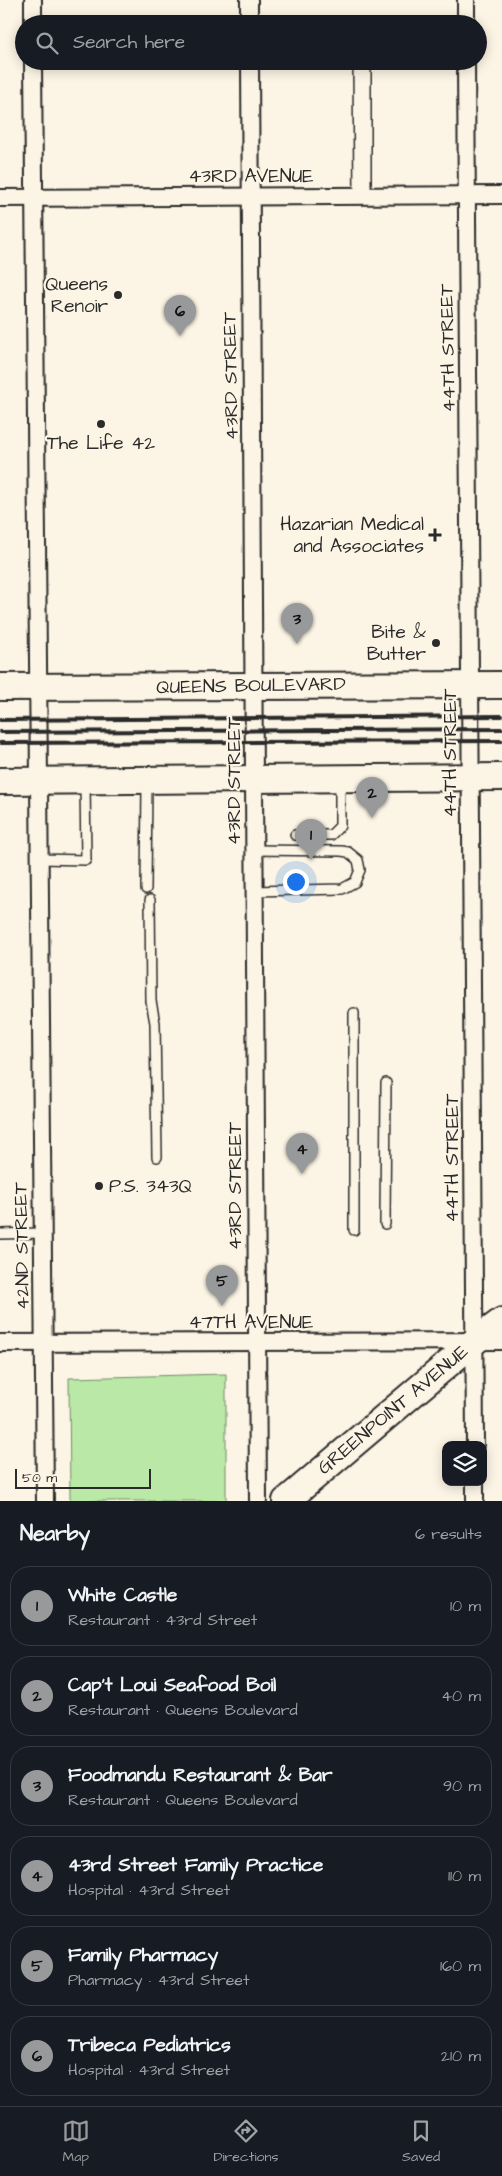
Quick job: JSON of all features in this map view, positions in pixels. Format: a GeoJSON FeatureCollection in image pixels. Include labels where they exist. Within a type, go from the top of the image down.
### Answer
{"type":"FeatureCollection","features":[{"type":"Feature","properties":{"kind":"main road","name":"QUEENS BOULEVARD"},"geometry":{"type":"LineString","coordinates":[[0,687],[502,685]]}},
{"type":"Feature","properties":{"kind":"main road"},"geometry":{"type":"LineString","coordinates":[[0,781],[502,778]]}},
{"type":"Feature","properties":{"kind":"main road","name":"GREENPOINT AVENUE"},"geometry":{"type":"LineString","coordinates":[[286,1501],[475,1341],[502,1321]]}},
{"type":"Feature","properties":{"kind":"street"},"geometry":{"type":"LineString","coordinates":[[32,0],[33,15]]}},
{"type":"Feature","properties":{"kind":"street"},"geometry":{"type":"LineString","coordinates":[[249,0],[249,15]]}},
{"type":"Feature","properties":{"kind":"street"},"geometry":{"type":"LineString","coordinates":[[466,0],[466,15]]}},
{"type":"Feature","properties":{"kind":"street","name":"42ND STREET"},"geometry":{"type":"LineString","coordinates":[[33,70],[45,1501]]}},
{"type":"Feature","properties":{"kind":"street","name":"43RD STREET"},"geometry":{"type":"LineString","coordinates":[[250,70],[254,686],[253,891],[258,1501]]}},
{"type":"Feature","properties":{"kind":"street","name":"44TH STREET"},"geometry":{"type":"LineString","coordinates":[[466,70],[475,1441]]}},
{"type":"Feature","properties":{"kind":"street","name":"43RD AVENUE"},"geometry":{"type":"LineString","coordinates":[[0,198],[502,195]]}},
{"type":"Feature","properties":{"kind":"street","name":"47TH AVENUE"},"geometry":{"type":"LineString","coordinates":[[0,1343],[502,1341]]}},
{"type":"Feature","properties":{"kind":"street"},"geometry":{"type":"LineString","coordinates":[[475,1486],[475,1501]]}},
{"type":"Feature","properties":{"kind":"lane"},"geometry":{"type":"LineString","coordinates":[[358,70],[362,195]]}},
{"type":"Feature","properties":{"kind":"lane"},"geometry":{"type":"LineString","coordinates":[[362,195],[366,70]]}},
{"type":"Feature","properties":{"kind":"lane"},"geometry":{"type":"LineString","coordinates":[[295,835],[330,835],[340,826],[340,778]]}},
{"type":"Feature","properties":{"kind":"lane"},"geometry":{"type":"LineString","coordinates":[[39,859],[86,860],[85,780]]}},
{"type":"Feature","properties":{"kind":"lane"},"geometry":{"type":"LineString","coordinates":[[146,889],[147,780]]}},
{"type":"Feature","properties":{"kind":"lane"},"geometry":{"type":"LineString","coordinates":[[253,850],[348,852],[358,860],[360,870],[355,882],[342,889],[253,891]]}},
{"type":"Feature","properties":{"kind":"lane"},"geometry":{"type":"LineString","coordinates":[[150,900],[151,1001],[155,1023],[157,1157]]}},
{"type":"Feature","properties":{"kind":"lane"},"geometry":{"type":"LineString","coordinates":[[354,1013],[354,1230]]}},
{"type":"Feature","properties":{"kind":"lane"},"geometry":{"type":"LineString","coordinates":[[384,1224],[386,1083]]}},
{"type":"Feature","properties":{"kind":"lane"},"geometry":{"type":"LineString","coordinates":[[0,1234],[42,1233]]}},
{"type":"Feature","properties":{"kind":"green space"},"geometry":{"type":"Polygon","coordinates":[[[226,1374],[226,1501],[70,1501],[69,1378],[226,1374]]]}},
{"type":"Feature","properties":{"kind":"railway"},"geometry":{"type":"LineString","coordinates":[[0,720],[502,716]]}},
{"type":"Feature","properties":{"kind":"railway"},"geometry":{"type":"LineString","coordinates":[[0,732],[502,729]]}},
{"type":"Feature","properties":{"kind":"railway"},"geometry":{"type":"LineString","coordinates":[[0,743],[502,741]]}},
{"type":"Feature","properties":{"kind":"place","name":"Queens Renoir"},"geometry":{"type":"Point","coordinates":[118,295]}},
{"type":"Feature","properties":{"kind":"place","name":"Tribeca Pediatrics"},"geometry":{"type":"Point","coordinates":[180,336]}},
{"type":"Feature","properties":{"kind":"place","name":"The Life 42"},"geometry":{"type":"Point","coordinates":[101,424]}},
{"type":"Feature","properties":{"kind":"place","name":"Hazarian Medical and Associates"},"geometry":{"type":"Point","coordinates":[435,535]}},
{"type":"Feature","properties":{"kind":"place","name":"Bite & Butter"},"geometry":{"type":"Point","coordinates":[436,643]}},
{"type":"Feature","properties":{"kind":"place","name":"Foodmandu Restaurant & Bar"},"geometry":{"type":"Point","coordinates":[297,644]}},
{"type":"Feature","properties":{"kind":"place","name":"Cap't Loui Seafood Boil"},"geometry":{"type":"Point","coordinates":[372,818]}},
{"type":"Feature","properties":{"kind":"place","name":"White Castle"},"geometry":{"type":"Point","coordinates":[311,860]}},
{"type":"Feature","properties":{"kind":"place","name":"43rd Street Family Practice"},"geometry":{"type":"Point","coordinates":[302,1174]}},
{"type":"Feature","properties":{"kind":"place","name":"P.S. 343Q"},"geometry":{"type":"Point","coordinates":[99,1186]}},
{"type":"Feature","properties":{"kind":"place","name":"Family Pharmacy"},"geometry":{"type":"Point","coordinates":[222,1306]}}]}
